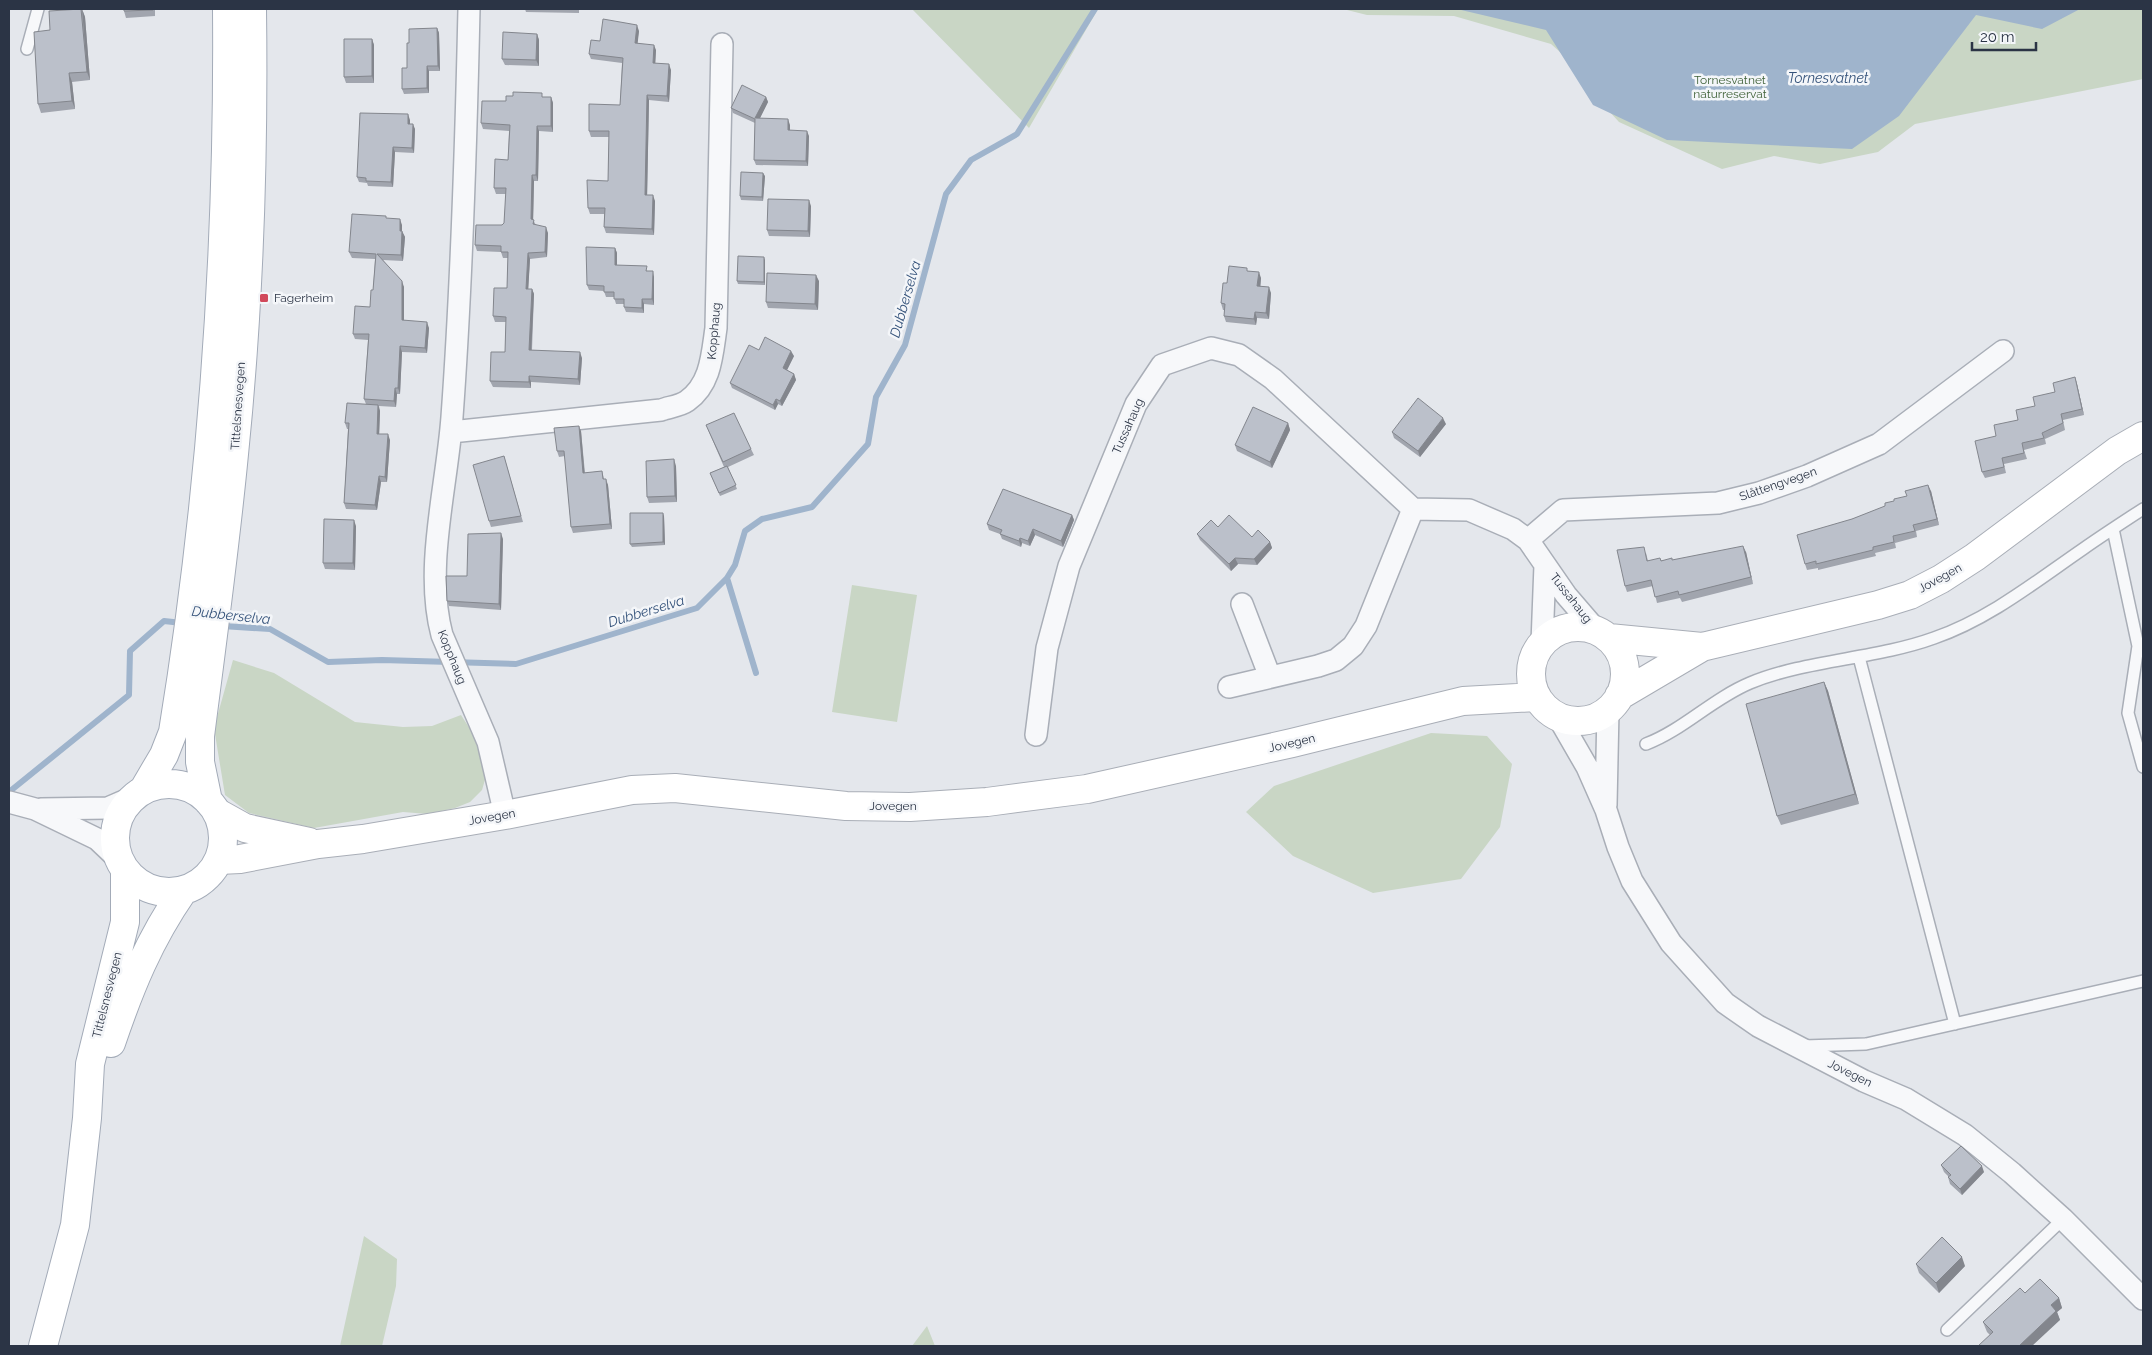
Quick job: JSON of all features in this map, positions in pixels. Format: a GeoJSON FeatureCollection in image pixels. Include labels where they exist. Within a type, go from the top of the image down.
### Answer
{"type":"FeatureCollection","features":[{"type":"Feature","properties":{"kind":"main road","name":"Tittelsnesvegen"},"geometry":{"type":"LineString","coordinates":[[209,568],[209,450],[223,223],[227,9]]}},
{"type":"Feature","properties":{"kind":"main road","name":"Tittelsnesvegen"},"geometry":{"type":"LineString","coordinates":[[213,807],[200,762],[192,700],[209,568],[234,453],[248,234],[252,9]]}},
{"type":"Feature","properties":{"kind":"main road","name":"Jovegen"},"geometry":{"type":"LineString","coordinates":[[1603,635],[1702,646],[1878,605],[1910,595],[1941,579],[1975,557],[2117,451],[2143,436]]}},
{"type":"Feature","properties":{"kind":"main road"},"geometry":{"type":"LineString","coordinates":[[1582,627],[1603,635],[1619,650],[1624,665],[1624,681],[1614,703],[1596,717],[1570,720],[1547,706],[1532,684],[1531,670],[1535,655],[1542,643],[1554,633],[1568,628],[1582,627]]}},
{"type":"Feature","properties":{"kind":"main road","name":"Jovegen"},"geometry":{"type":"LineString","coordinates":[[1614,703],[1702,646]]}},
{"type":"Feature","properties":{"kind":"main road","name":"Jovegen"},"geometry":{"type":"LineString","coordinates":[[219,860],[240,859],[318,844],[363,839],[505,815],[632,790],[675,788],[846,806],[910,807],[987,802],[1086,789],[1292,743],[1463,701],[1531,670]]}},
{"type":"Feature","properties":{"kind":"main road","name":"Tittelsnesvegen"},"geometry":{"type":"LineString","coordinates":[[137,794],[164,755],[174,732],[192,700]]}},
{"type":"Feature","properties":{"kind":"main road","name":"Jovegen"},"geometry":{"type":"LineString","coordinates":[[1463,701],[1547,706]]}},
{"type":"Feature","properties":{"kind":"main road"},"geometry":{"type":"LineString","coordinates":[[160,784],[178,784],[195,790],[213,807],[223,829],[223,845],[219,860],[210,874],[198,884],[183,891],[167,892],[152,890],[137,883],[121,865],[114,842],[115,826],[121,811],[137,794],[160,784]]}},
{"type":"Feature","properties":{"kind":"main road","name":"Jovegen"},"geometry":{"type":"LineString","coordinates":[[213,807],[245,828],[318,844]]}},
{"type":"Feature","properties":{"kind":"main road","name":"Tittelsnesvegen"},"geometry":{"type":"LineString","coordinates":[[43,1346],[75,1225],[87,1118],[90,1064],[125,922],[121,865]]}},
{"type":"Feature","properties":{"kind":"main road","name":"Tittelsnesvegen"},"geometry":{"type":"LineString","coordinates":[[87,1118],[115,1031],[145,953],[160,923],[183,891]]}},
{"type":"Feature","properties":{"kind":"street","name":"Kopphaug"},"geometry":{"type":"LineString","coordinates":[[470,9],[465,209],[451,432],[434,581],[437,617],[451,661],[488,742],[505,815]]}},
{"type":"Feature","properties":{"kind":"street","name":"Kopphaug"},"geometry":{"type":"LineString","coordinates":[[451,432],[661,410],[686,402],[703,386],[711,364],[716,328],[722,44]]}},
{"type":"Feature","properties":{"kind":"street","name":"Tussahaug"},"geometry":{"type":"LineString","coordinates":[[1036,735],[1047,648],[1069,566],[1136,404],[1162,365],[1211,348],[1239,354],[1273,379],[1413,509],[1469,510],[1513,529],[1528,540],[1566,595],[1603,635]]}},
{"type":"Feature","properties":{"kind":"street","name":"Slåttengvegen"},"geometry":{"type":"LineString","coordinates":[[1528,540],[1563,510],[1718,503],[1759,493],[1807,476],[1879,444],[2003,351]]}},
{"type":"Feature","properties":{"kind":"street"},"geometry":{"type":"LineString","coordinates":[[1229,687],[1318,666],[1336,660],[1353,646],[1366,626],[1413,509]]}},
{"type":"Feature","properties":{"kind":"street","name":"Tussahaug"},"geometry":{"type":"LineString","coordinates":[[1542,643],[1545,565]]}},
{"type":"Feature","properties":{"kind":"street"},"geometry":{"type":"LineString","coordinates":[[1242,604],[1270,677]]}},
{"type":"Feature","properties":{"kind":"street","name":"Jovegen"},"geometry":{"type":"LineString","coordinates":[[1606,810],[1614,703]]}},
{"type":"Feature","properties":{"kind":"street","name":"Jovegen"},"geometry":{"type":"LineString","coordinates":[[1547,706],[1587,767],[1606,810],[1618,847],[1632,880],[1671,943],[1725,1003],[1796,1046],[1864,1081],[1906,1099],[1965,1135],[2063,1218],[2143,1299]]}},
{"type":"Feature","properties":{"kind":"street"},"geometry":{"type":"LineString","coordinates":[[35,809],[108,808],[137,794]]}},
{"type":"Feature","properties":{"kind":"street"},"geometry":{"type":"LineString","coordinates":[[9,802],[35,809],[97,839],[121,865]]}},
{"type":"Feature","properties":{"kind":"lane"},"geometry":{"type":"LineString","coordinates":[[27,49],[38,9]]}},
{"type":"Feature","properties":{"kind":"lane"},"geometry":{"type":"LineString","coordinates":[[1646,744],[1668,735],[1701,711],[1750,683],[1769,677],[1908,647],[1967,624],[2030,587],[2143,509]]}},
{"type":"Feature","properties":{"kind":"lane"},"geometry":{"type":"LineString","coordinates":[[2112,529],[2138,646],[2128,713],[2143,767]]}},
{"type":"Feature","properties":{"kind":"lane"},"geometry":{"type":"LineString","coordinates":[[1859,657],[1955,1024]]}},
{"type":"Feature","properties":{"kind":"lane"},"geometry":{"type":"LineString","coordinates":[[1796,1046],[1866,1044],[2143,981]]}},
{"type":"Feature","properties":{"kind":"lane"},"geometry":{"type":"LineString","coordinates":[[1947,1330],[2063,1218]]}},
{"type":"Feature","properties":{"kind":"green space"},"geometry":{"type":"Polygon","coordinates":[[[912,9],[1098,9],[1029,128],[912,9]]]}},
{"type":"Feature","properties":{"kind":"green space","name":"Tornesvatnet"},"geometry":{"type":"Polygon","coordinates":[[[1343,9],[2143,9],[2143,79],[1915,124],[1878,152],[1820,164],[1774,156],[1722,169],[1619,122],[1586,86],[1569,60],[1551,44],[1454,16],[1367,15],[1343,9]]]}},
{"type":"Feature","properties":{"kind":"green space"},"geometry":{"type":"Polygon","coordinates":[[[852,585],[917,595],[897,722],[832,712],[852,585]]]}},
{"type":"Feature","properties":{"kind":"green space"},"geometry":{"type":"Polygon","coordinates":[[[233,660],[274,673],[355,722],[403,727],[432,726],[461,715],[472,732],[487,773],[482,790],[470,802],[455,808],[428,814],[403,812],[314,828],[249,813],[225,795],[214,728],[233,660]]]}},
{"type":"Feature","properties":{"kind":"green space"},"geometry":{"type":"Polygon","coordinates":[[[1431,733],[1487,736],[1512,764],[1500,827],[1461,879],[1373,893],[1293,856],[1246,812],[1274,786],[1431,733]]]}},
{"type":"Feature","properties":{"kind":"green space"},"geometry":{"type":"Polygon","coordinates":[[[364,1236],[397,1259],[396,1286],[382,1346],[340,1346],[364,1236]]]}},
{"type":"Feature","properties":{"kind":"green space"},"geometry":{"type":"Polygon","coordinates":[[[927,1326],[935,1346],[912,1346],[927,1326]]]}},
{"type":"Feature","properties":{"kind":"water","name":"Tornesvatnet"},"geometry":{"type":"Polygon","coordinates":[[[1457,9],[2080,9],[2042,29],[1976,15],[1899,116],[1852,149],[1667,140],[1593,105],[1546,30],[1457,9]]]}},
{"type":"Feature","properties":{"kind":"building"},"geometry":{"type":"Polygon","coordinates":[[[81,9],[87,72],[69,73],[72,101],[38,104],[34,32],[50,30],[49,11],[81,9]]]}},
{"type":"Feature","properties":{"kind":"building"},"geometry":{"type":"Polygon","coordinates":[[[124,9],[153,9],[153,10],[124,11],[124,9]]]}},
{"type":"Feature","properties":{"kind":"building"},"geometry":{"type":"Polygon","coordinates":[[[603,19],[637,25],[635,43],[654,45],[653,63],[669,64],[667,96],[647,95],[645,195],[653,195],[652,229],[604,227],[605,208],[588,208],[587,180],[608,181],[609,131],[589,131],[589,104],[620,105],[623,58],[589,54],[591,40],[600,41],[603,19]]]}},
{"type":"Feature","properties":{"kind":"building"},"geometry":{"type":"Polygon","coordinates":[[[437,28],[438,66],[427,66],[427,88],[402,89],[402,68],[407,68],[409,29],[437,28]]]}},
{"type":"Feature","properties":{"kind":"building"},"geometry":{"type":"Polygon","coordinates":[[[503,32],[537,34],[536,60],[502,59],[503,32]]]}},
{"type":"Feature","properties":{"kind":"building"},"geometry":{"type":"Polygon","coordinates":[[[344,39],[372,39],[372,76],[344,77],[344,39]]]}},
{"type":"Feature","properties":{"kind":"building"},"geometry":{"type":"Polygon","coordinates":[[[742,85],[766,97],[755,118],[788,119],[788,130],[807,131],[806,161],[754,160],[755,119],[731,108],[742,85]]]}},
{"type":"Feature","properties":{"kind":"building"},"geometry":{"type":"Polygon","coordinates":[[[513,92],[542,93],[542,97],[551,97],[551,126],[537,126],[536,175],[532,175],[531,219],[534,220],[533,224],[546,227],[545,252],[528,253],[526,289],[532,289],[529,350],[580,352],[578,379],[529,376],[529,382],[490,381],[491,352],[505,352],[506,317],[493,316],[494,288],[507,288],[508,252],[501,252],[501,246],[475,245],[476,225],[502,225],[504,223],[506,188],[494,188],[495,159],[508,160],[510,125],[481,123],[482,101],[506,101],[506,96],[513,96],[513,92]]]}},
{"type":"Feature","properties":{"kind":"building"},"geometry":{"type":"Polygon","coordinates":[[[360,113],[408,114],[408,124],[413,124],[412,148],[393,147],[391,182],[366,181],[366,178],[357,177],[360,113]]]}},
{"type":"Feature","properties":{"kind":"building"},"geometry":{"type":"Polygon","coordinates":[[[741,172],[763,173],[762,197],[740,196],[741,172]]]}},
{"type":"Feature","properties":{"kind":"building"},"geometry":{"type":"Polygon","coordinates":[[[768,199],[809,200],[808,231],[767,230],[768,199]]]}},
{"type":"Feature","properties":{"kind":"building"},"geometry":{"type":"Polygon","coordinates":[[[352,214],[386,216],[386,218],[400,219],[400,231],[402,231],[401,255],[377,254],[402,281],[402,320],[427,322],[425,348],[400,346],[398,388],[395,388],[394,401],[364,399],[369,334],[353,334],[355,306],[370,307],[376,254],[349,252],[352,214]]]}},
{"type":"Feature","properties":{"kind":"building"},"geometry":{"type":"Polygon","coordinates":[[[586,247],[615,248],[615,265],[647,266],[646,271],[653,271],[652,299],[642,299],[642,308],[624,307],[624,299],[614,299],[614,292],[604,292],[604,286],[587,285],[586,247]]]}},
{"type":"Feature","properties":{"kind":"building"},"geometry":{"type":"Polygon","coordinates":[[[738,256],[764,257],[764,282],[737,281],[738,256]]]}},
{"type":"Feature","properties":{"kind":"building"},"geometry":{"type":"Polygon","coordinates":[[[1229,266],[1247,268],[1247,271],[1259,272],[1257,286],[1269,287],[1266,313],[1255,312],[1254,319],[1224,316],[1225,304],[1221,303],[1223,283],[1227,283],[1229,266]]]}},
{"type":"Feature","properties":{"kind":"building"},"geometry":{"type":"Polygon","coordinates":[[[767,273],[816,275],[815,304],[766,302],[767,273]]]}},
{"type":"Feature","properties":{"kind":"building"},"geometry":{"type":"Polygon","coordinates":[[[765,337],[791,351],[783,368],[794,374],[780,401],[776,399],[773,405],[730,383],[749,345],[759,350],[765,337]]]}},
{"type":"Feature","properties":{"kind":"building"},"geometry":{"type":"Polygon","coordinates":[[[2075,377],[2082,409],[2061,414],[2063,423],[2042,433],[2044,438],[2022,443],[2024,453],[2002,458],[2004,467],[1982,472],[1975,441],[1996,436],[1994,425],[2018,420],[2016,410],[2035,406],[2033,397],[2055,392],[2053,383],[2075,377]]]}},
{"type":"Feature","properties":{"kind":"building"},"geometry":{"type":"Polygon","coordinates":[[[1418,398],[1443,418],[1418,451],[1392,432],[1418,398]]]}},
{"type":"Feature","properties":{"kind":"building"},"geometry":{"type":"Polygon","coordinates":[[[347,403],[378,405],[377,434],[388,434],[385,477],[379,476],[375,505],[344,503],[349,423],[345,423],[347,403]]]}},
{"type":"Feature","properties":{"kind":"building"},"geometry":{"type":"Polygon","coordinates":[[[1253,407],[1288,423],[1270,462],[1235,445],[1253,407]]]}},
{"type":"Feature","properties":{"kind":"building"},"geometry":{"type":"Polygon","coordinates":[[[734,413],[751,449],[723,462],[706,425],[734,413]]]}},
{"type":"Feature","properties":{"kind":"building"},"geometry":{"type":"Polygon","coordinates":[[[579,426],[583,473],[602,471],[603,479],[606,479],[610,524],[571,527],[564,451],[557,451],[554,428],[579,426]]]}},
{"type":"Feature","properties":{"kind":"building"},"geometry":{"type":"Polygon","coordinates":[[[504,456],[521,516],[489,521],[473,465],[504,456]]]}},
{"type":"Feature","properties":{"kind":"building"},"geometry":{"type":"Polygon","coordinates":[[[674,459],[675,496],[647,497],[646,461],[674,459]]]}},
{"type":"Feature","properties":{"kind":"building"},"geometry":{"type":"Polygon","coordinates":[[[727,466],[736,485],[719,493],[710,473],[727,466]]]}},
{"type":"Feature","properties":{"kind":"building"},"geometry":{"type":"Polygon","coordinates":[[[1928,485],[1937,519],[1913,525],[1915,531],[1893,536],[1894,542],[1873,547],[1873,550],[1816,564],[1816,561],[1805,564],[1797,535],[1852,519],[1885,506],[1885,503],[1894,501],[1894,499],[1907,496],[1905,491],[1928,485]]]}},
{"type":"Feature","properties":{"kind":"building"},"geometry":{"type":"Polygon","coordinates":[[[1003,489],[1072,515],[1061,541],[1033,529],[1028,541],[1020,538],[1019,541],[1000,534],[1002,530],[987,524],[1003,489]]]}},
{"type":"Feature","properties":{"kind":"building"},"geometry":{"type":"Polygon","coordinates":[[[630,513],[663,513],[663,542],[630,544],[630,513]]]}},
{"type":"Feature","properties":{"kind":"building"},"geometry":{"type":"Polygon","coordinates":[[[1229,515],[1252,537],[1258,530],[1270,542],[1254,559],[1235,558],[1229,564],[1197,534],[1211,520],[1218,527],[1229,515]]]}},
{"type":"Feature","properties":{"kind":"building"},"geometry":{"type":"Polygon","coordinates":[[[324,519],[354,520],[353,563],[323,563],[324,519]]]}},
{"type":"Feature","properties":{"kind":"building"},"geometry":{"type":"Polygon","coordinates":[[[501,533],[499,604],[447,601],[446,576],[467,576],[468,534],[501,533]]]}},
{"type":"Feature","properties":{"kind":"building"},"geometry":{"type":"Polygon","coordinates":[[[1743,546],[1751,577],[1679,595],[1678,591],[1655,597],[1651,580],[1625,586],[1617,550],[1644,547],[1647,561],[1660,558],[1661,561],[1743,546]]]}},
{"type":"Feature","properties":{"kind":"building"},"geometry":{"type":"Polygon","coordinates":[[[1824,682],[1855,794],[1777,816],[1746,704],[1824,682]]]}},
{"type":"Feature","properties":{"kind":"building"},"geometry":{"type":"Polygon","coordinates":[[[1961,1146],[1982,1166],[1960,1189],[1948,1177],[1951,1175],[1941,1165],[1961,1146]]]}},
{"type":"Feature","properties":{"kind":"building"},"geometry":{"type":"Polygon","coordinates":[[[1942,1237],[1962,1257],[1936,1283],[1916,1264],[1942,1237]]]}},
{"type":"Feature","properties":{"kind":"building"},"geometry":{"type":"Polygon","coordinates":[[[2040,1279],[2059,1298],[2051,1305],[2056,1311],[2019,1346],[1978,1346],[1993,1332],[1983,1322],[2020,1288],[2025,1293],[2040,1279]]]}},
{"type":"Feature","properties":{"kind":"waterway","name":"Dubberselva"},"geometry":{"type":"LineString","coordinates":[[222,626],[270,629],[328,662],[382,660],[516,664],[697,608],[727,578],[735,565],[745,531],[762,519],[812,507],[868,444],[876,397],[905,345],[946,194],[971,160],[1017,134],[1095,9]]}},
{"type":"Feature","properties":{"kind":"waterway"},"geometry":{"type":"LineString","coordinates":[[727,578],[756,673]]}},
{"type":"Feature","properties":{"kind":"waterway","name":"Dubberselva"},"geometry":{"type":"LineString","coordinates":[[9,792],[129,695],[130,651],[164,621],[182,623]]}},
{"type":"Feature","properties":{"kind":"place","name":"Fagerheim"},"geometry":{"type":"Point","coordinates":[264,298]}},
{"type":"Feature","properties":{"kind":"park label","name":"Tornesvatnet naturreservat"},"geometry":{"type":"Point","coordinates":[1730,87]}}]}
